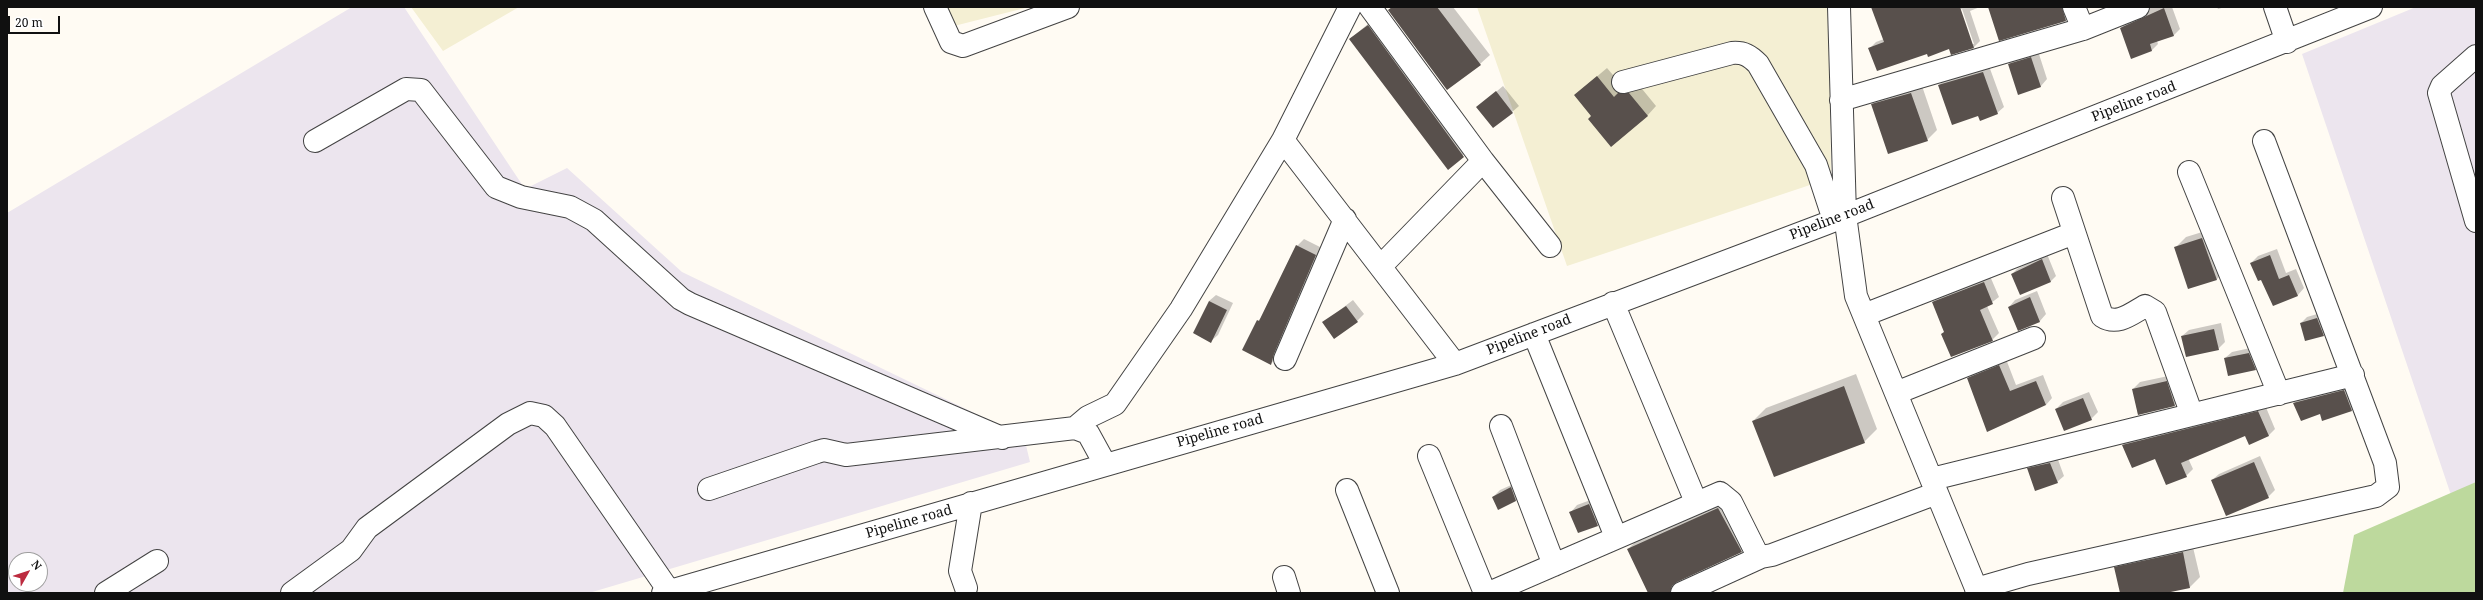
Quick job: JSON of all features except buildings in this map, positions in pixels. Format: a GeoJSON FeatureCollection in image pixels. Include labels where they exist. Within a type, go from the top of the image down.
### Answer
{"type":"FeatureCollection","features":[{"type":"Feature","properties":{"kind":"street"},"geometry":{"type":"LineString","coordinates":[[935,7],[951,42],[963,46],[1068,7]]}},
{"type":"Feature","properties":{"kind":"street"},"geometry":{"type":"LineString","coordinates":[[1076,428],[1088,417],[1115,404],[1181,309],[1283,140],[1350,7]]}},
{"type":"Feature","properties":{"kind":"street"},"geometry":{"type":"LineString","coordinates":[[1370,7],[1483,161],[1550,246]]}},
{"type":"Feature","properties":{"kind":"street"},"geometry":{"type":"LineString","coordinates":[[1839,7],[1841,100],[1840,218],[1856,296],[1977,591],[2028,574],[2376,496],[2388,487],[2388,475],[2353,375],[2264,141]]}},
{"type":"Feature","properties":{"kind":"street"},"geometry":{"type":"LineString","coordinates":[[2074,7],[2083,29]]}},
{"type":"Feature","properties":{"kind":"street"},"geometry":{"type":"LineString","coordinates":[[1841,100],[2083,29],[2138,7]]}},
{"type":"Feature","properties":{"kind":"street"},"geometry":{"type":"LineString","coordinates":[[2275,7],[2288,42]]}},
{"type":"Feature","properties":{"kind":"street","name":"Pipeline road"},"geometry":{"type":"LineString","coordinates":[[666,592],[1455,364],[1840,218],[2288,42],[2371,7]]}},
{"type":"Feature","properties":{"kind":"street"},"geometry":{"type":"LineString","coordinates":[[1623,82],[1732,53],[1741,52],[1749,56],[1758,64],[1816,165],[1840,218]]}},
{"type":"Feature","properties":{"kind":"street"},"geometry":{"type":"LineString","coordinates":[[2476,56],[2442,86],[2439,93],[2476,221]]}},
{"type":"Feature","properties":{"kind":"street"},"geometry":{"type":"LineString","coordinates":[[315,141],[406,89],[413,87],[421,90],[496,187],[521,197],[570,207],[594,220],[681,299],[1002,438]]}},
{"type":"Feature","properties":{"kind":"street"},"geometry":{"type":"LineString","coordinates":[[1283,140],[1455,364]]}},
{"type":"Feature","properties":{"kind":"street"},"geometry":{"type":"LineString","coordinates":[[1381,266],[1483,161]]}},
{"type":"Feature","properties":{"kind":"street"},"geometry":{"type":"LineString","coordinates":[[2188,172],[2279,394]]}},
{"type":"Feature","properties":{"kind":"street"},"geometry":{"type":"LineString","coordinates":[[2063,198],[2102,316],[2109,321],[2120,320],[2145,306],[2155,312],[2192,415]]}},
{"type":"Feature","properties":{"kind":"street"},"geometry":{"type":"LineString","coordinates":[[1285,359],[1345,219]]}},
{"type":"Feature","properties":{"kind":"street"},"geometry":{"type":"LineString","coordinates":[[1864,315],[2074,233]]}},
{"type":"Feature","properties":{"kind":"street"},"geometry":{"type":"LineString","coordinates":[[1613,304],[1696,502]]}},
{"type":"Feature","properties":{"kind":"street"},"geometry":{"type":"LineString","coordinates":[[1534,334],[1616,537]]}},
{"type":"Feature","properties":{"kind":"street"},"geometry":{"type":"LineString","coordinates":[[1896,393],[2034,338]]}},
{"type":"Feature","properties":{"kind":"street"},"geometry":{"type":"LineString","coordinates":[[1682,593],[1761,557],[1935,486],[2192,415],[2353,375]]}},
{"type":"Feature","properties":{"kind":"street"},"geometry":{"type":"LineString","coordinates":[[292,593],[351,550],[367,528],[508,424],[530,413],[544,416],[555,426],[666,592]]}},
{"type":"Feature","properties":{"kind":"street"},"geometry":{"type":"LineString","coordinates":[[1501,426],[1554,565]]}},
{"type":"Feature","properties":{"kind":"street"},"geometry":{"type":"LineString","coordinates":[[709,489],[824,450],[846,455],[1002,438],[1076,428],[1088,433],[1105,464]]}},
{"type":"Feature","properties":{"kind":"street"},"geometry":{"type":"LineString","coordinates":[[1429,456],[1485,593]]}},
{"type":"Feature","properties":{"kind":"street"},"geometry":{"type":"LineString","coordinates":[[1347,490],[1388,593]]}},
{"type":"Feature","properties":{"kind":"street"},"geometry":{"type":"LineString","coordinates":[[1490,593],[1696,502],[1720,493],[1731,502],[1756,552],[1761,557]]}},
{"type":"Feature","properties":{"kind":"street"},"geometry":{"type":"LineString","coordinates":[[968,591],[960,571],[971,503]]}},
{"type":"Feature","properties":{"kind":"street"},"geometry":{"type":"LineString","coordinates":[[106,593],[157,561]]}},
{"type":"Feature","properties":{"kind":"shaded area"},"geometry":{"type":"Polygon","coordinates":[[[352,7],[404,7],[525,189],[567,168],[682,272],[1024,437],[1030,462],[589,593],[7,593],[7,213],[352,7]]]}},
{"type":"Feature","properties":{"kind":"shaded area"},"geometry":{"type":"Polygon","coordinates":[[[411,7],[519,7],[443,51],[411,7]]]}},
{"type":"Feature","properties":{"kind":"shaded area"},"geometry":{"type":"Polygon","coordinates":[[[946,7],[1029,7],[954,26],[946,7]]]}},
{"type":"Feature","properties":{"kind":"shaded area"},"geometry":{"type":"Polygon","coordinates":[[[1477,7],[1829,7],[1831,178],[1567,266],[1477,7]]]}},
{"type":"Feature","properties":{"kind":"shaded area"},"geometry":{"type":"Polygon","coordinates":[[[2416,7],[2476,7],[2476,482],[2451,495],[2302,54],[2416,7]]]}},
{"type":"Feature","properties":{"kind":"green space"},"geometry":{"type":"Polygon","coordinates":[[[2476,482],[2476,593],[2343,593],[2354,535],[2476,482]]]}}]}
